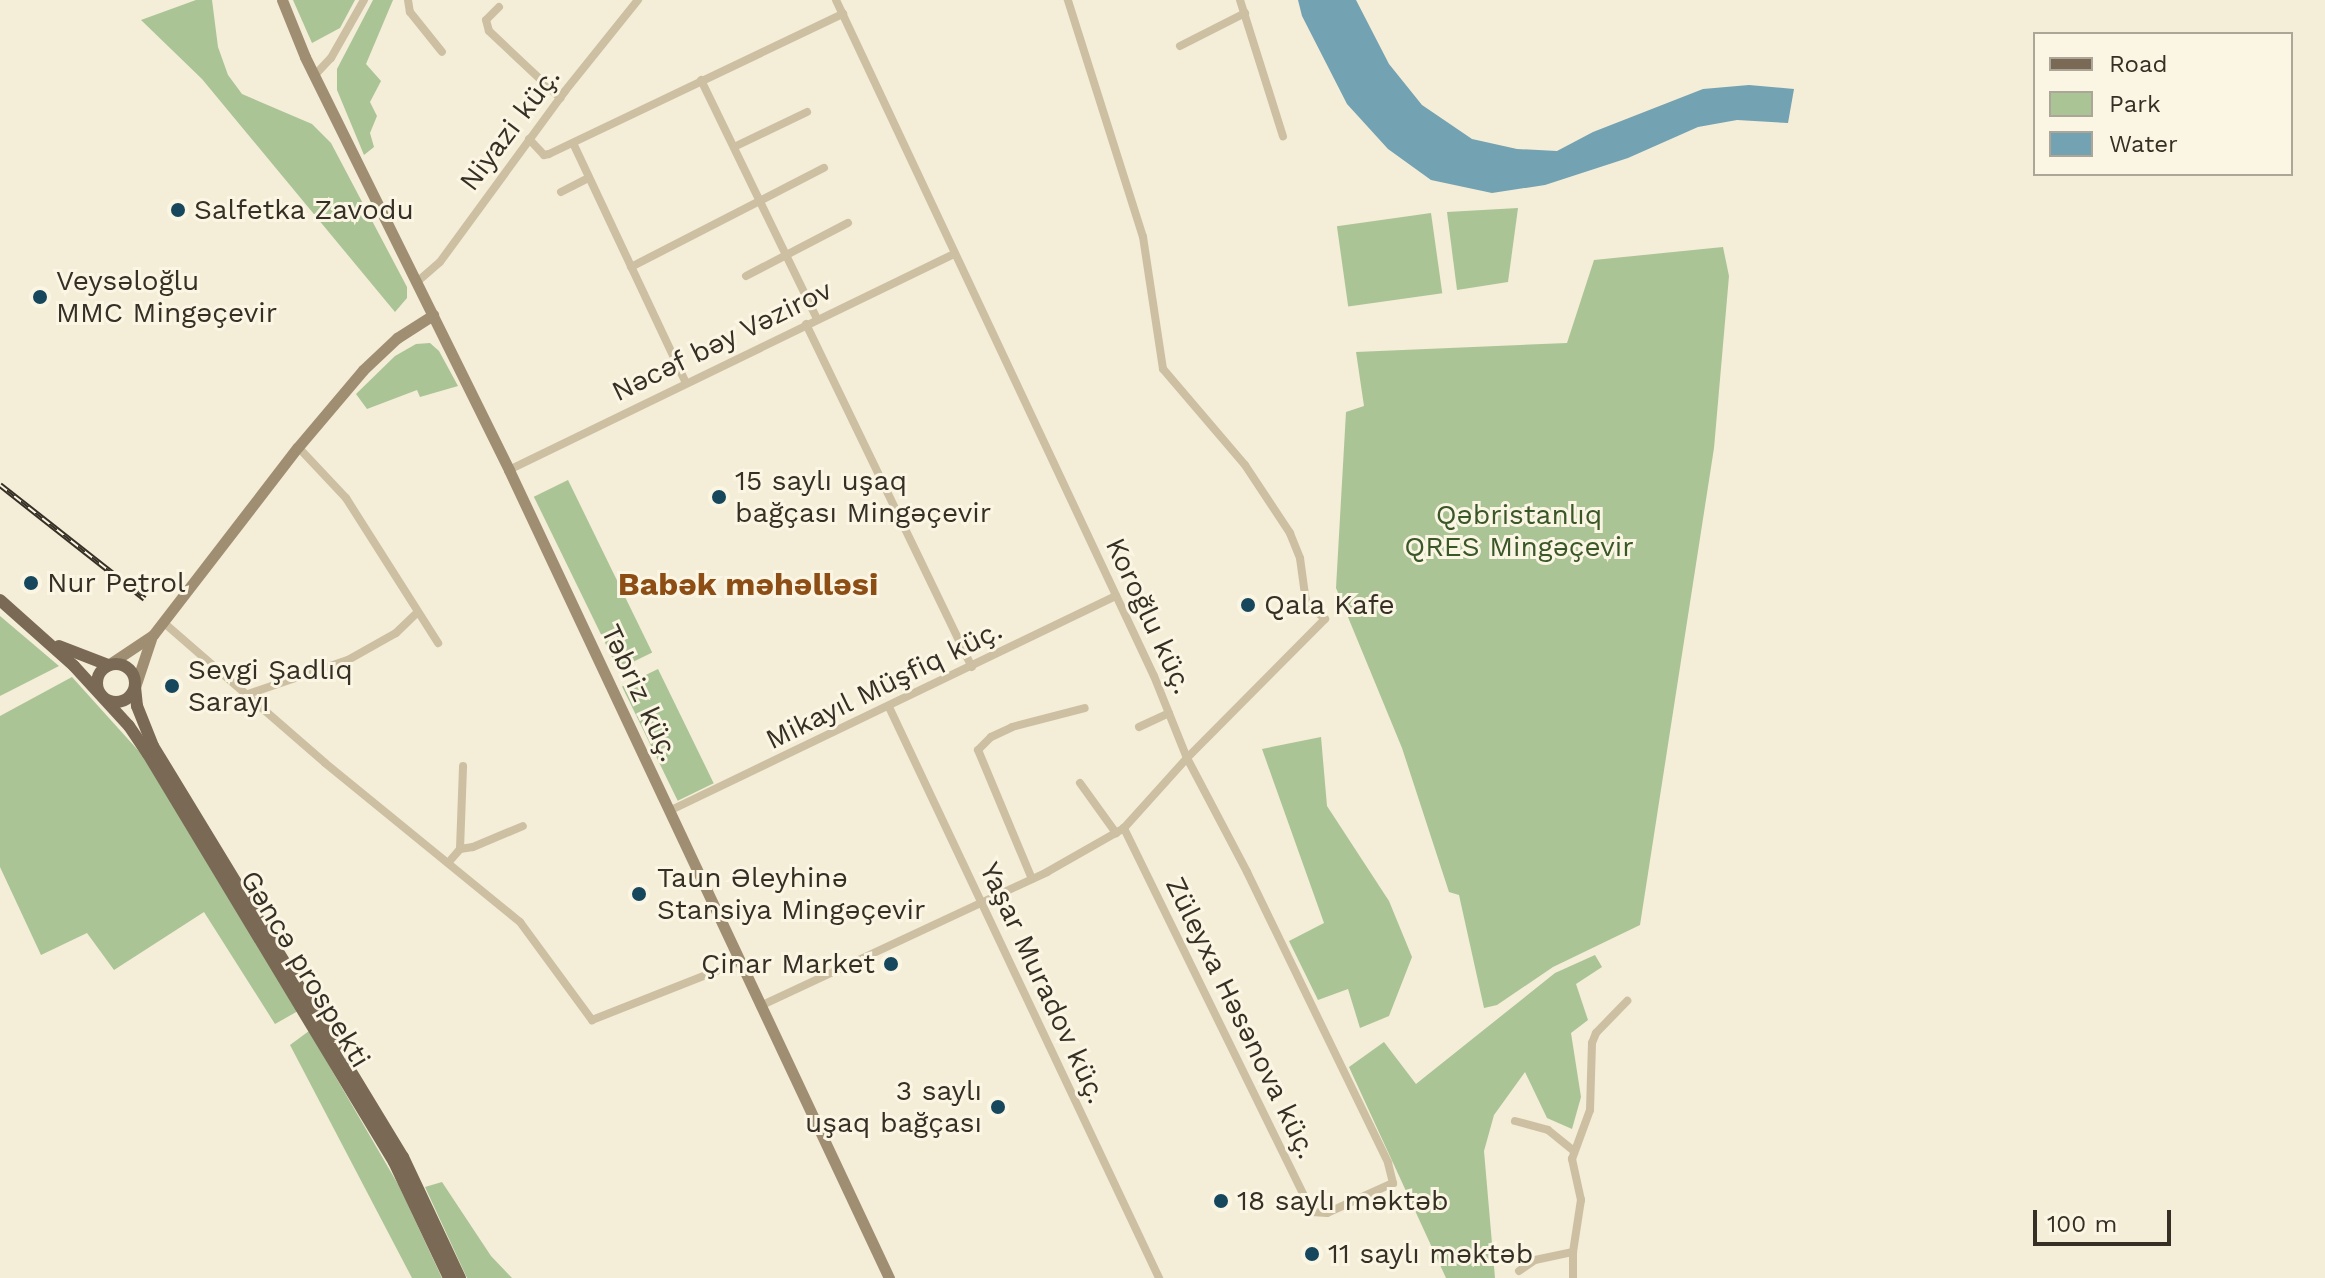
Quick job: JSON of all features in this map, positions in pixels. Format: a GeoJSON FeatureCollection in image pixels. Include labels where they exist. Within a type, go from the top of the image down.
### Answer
{"type":"FeatureCollection","features":[{"type":"Feature","properties":{"kind":"main road","name":"Təbriz küç."},"geometry":{"type":"LineString","coordinates":[[282,0],[314,76],[509,470],[889,1278]]}},
{"type":"Feature","properties":{"kind":"main road"},"geometry":{"type":"LineString","coordinates":[[153,635],[108,665],[98,678],[102,695],[118,702],[129,697],[153,635],[298,447],[375,358],[397,338],[433,315]]}},
{"type":"Feature","properties":{"kind":"main road"},"geometry":{"type":"LineString","coordinates":[[0,600],[45,639],[78,656],[108,665],[126,666],[134,675],[135,687]]}},
{"type":"Feature","properties":{"kind":"main road","name":"Gəncə prospekti"},"geometry":{"type":"LineString","coordinates":[[45,639],[102,695],[148,754],[394,1162],[449,1278]]}},
{"type":"Feature","properties":{"kind":"main road","name":"Gəncə prospekti"},"geometry":{"type":"LineString","coordinates":[[135,687],[137,706],[153,746],[403,1157],[460,1278]]}},
{"type":"Feature","properties":{"kind":"street"},"geometry":{"type":"LineString","coordinates":[[314,76],[331,58],[364,0]]}},
{"type":"Feature","properties":{"kind":"street"},"geometry":{"type":"LineString","coordinates":[[408,0],[410,12],[442,52]]}},
{"type":"Feature","properties":{"kind":"street","name":"Niyazi küç."},"geometry":{"type":"LineString","coordinates":[[417,282],[440,262],[529,139],[638,0]]}},
{"type":"Feature","properties":{"kind":"street","name":"Koroğlu küç."},"geometry":{"type":"LineString","coordinates":[[836,0],[1116,596],[1187,758],[1242,860],[1394,1178],[1393,1183],[1327,1213]]}},
{"type":"Feature","properties":{"kind":"street"},"geometry":{"type":"LineString","coordinates":[[760,1006],[1032,879],[1120,831],[1187,758],[1325,619],[1306,602],[1300,558],[1290,533],[1245,465],[1163,369],[1143,237],[1068,0]]}},
{"type":"Feature","properties":{"kind":"street"},"geometry":{"type":"LineString","coordinates":[[1240,0],[1283,136]]}},
{"type":"Feature","properties":{"kind":"street"},"geometry":{"type":"LineString","coordinates":[[499,7],[486,20],[489,31],[560,98]]}},
{"type":"Feature","properties":{"kind":"street"},"geometry":{"type":"LineString","coordinates":[[1180,46],[1245,13]]}},
{"type":"Feature","properties":{"kind":"street"},"geometry":{"type":"LineString","coordinates":[[529,139],[544,155],[843,14]]}},
{"type":"Feature","properties":{"kind":"street"},"geometry":{"type":"LineString","coordinates":[[701,80],[817,319]]}},
{"type":"Feature","properties":{"kind":"street"},"geometry":{"type":"LineString","coordinates":[[734,147],[807,112]]}},
{"type":"Feature","properties":{"kind":"street"},"geometry":{"type":"LineString","coordinates":[[573,143],[686,383]]}},
{"type":"Feature","properties":{"kind":"street"},"geometry":{"type":"LineString","coordinates":[[631,267],[824,168]]}},
{"type":"Feature","properties":{"kind":"street"},"geometry":{"type":"LineString","coordinates":[[561,192],[589,178]]}},
{"type":"Feature","properties":{"kind":"street"},"geometry":{"type":"LineString","coordinates":[[746,276],[848,223]]}},
{"type":"Feature","properties":{"kind":"street","name":"Nəcəf bəy Vəzirov"},"geometry":{"type":"LineString","coordinates":[[509,470],[954,254]]}},
{"type":"Feature","properties":{"kind":"street"},"geometry":{"type":"LineString","coordinates":[[806,324],[972,667]]}},
{"type":"Feature","properties":{"kind":"street"},"geometry":{"type":"LineString","coordinates":[[298,447],[346,498],[438,643]]}},
{"type":"Feature","properties":{"kind":"street","name":"Mikayıl Müşfiq küç."},"geometry":{"type":"LineString","coordinates":[[669,811],[1116,596]]}},
{"type":"Feature","properties":{"kind":"street"},"geometry":{"type":"LineString","coordinates":[[248,694],[348,660],[396,633],[417,613]]}},
{"type":"Feature","properties":{"kind":"street"},"geometry":{"type":"LineString","coordinates":[[163,622],[325,763],[520,922],[592,1020],[739,962]]}},
{"type":"Feature","properties":{"kind":"street","name":"Yaşar Muradov küç."},"geometry":{"type":"LineString","coordinates":[[889,707],[1159,1278]]}},
{"type":"Feature","properties":{"kind":"street"},"geometry":{"type":"LineString","coordinates":[[1032,879],[978,750],[991,737],[1012,727],[1085,708]]}},
{"type":"Feature","properties":{"kind":"street"},"geometry":{"type":"LineString","coordinates":[[1139,727],[1169,713]]}},
{"type":"Feature","properties":{"kind":"street"},"geometry":{"type":"LineString","coordinates":[[448,863],[460,849],[463,766]]}},
{"type":"Feature","properties":{"kind":"street"},"geometry":{"type":"LineString","coordinates":[[1080,783],[1120,831]]}},
{"type":"Feature","properties":{"kind":"street"},"geometry":{"type":"LineString","coordinates":[[460,849],[473,847],[523,826]]}},
{"type":"Feature","properties":{"kind":"street","name":"Züleyxa Həsənova küç."},"geometry":{"type":"LineString","coordinates":[[1120,831],[1312,1212],[1327,1213]]}},
{"type":"Feature","properties":{"kind":"street"},"geometry":{"type":"LineString","coordinates":[[1573,1278],[1573,1252],[1581,1200],[1573,1150],[1590,1110],[1592,1043],[1596,1033],[1627,1001]]}},
{"type":"Feature","properties":{"kind":"street"},"geometry":{"type":"LineString","coordinates":[[1515,1121],[1548,1130],[1573,1150]]}},
{"type":"Feature","properties":{"kind":"street"},"geometry":{"type":"LineString","coordinates":[[1519,1271],[1535,1260],[1573,1252]]}},
{"type":"Feature","properties":{"kind":"green space"},"geometry":{"type":"Polygon","coordinates":[[[196,0],[212,0],[218,47],[228,75],[242,94],[312,124],[331,143],[407,287],[407,298],[395,312],[202,79],[141,20],[196,0]]]}},
{"type":"Feature","properties":{"kind":"green space"},"geometry":{"type":"Polygon","coordinates":[[[293,0],[355,0],[340,28],[312,43],[293,0]]]}},
{"type":"Feature","properties":{"kind":"green space"},"geometry":{"type":"Polygon","coordinates":[[[373,0],[393,0],[366,64],[381,81],[370,102],[377,116],[370,133],[374,147],[364,155],[337,90],[337,69],[373,0]]]}},
{"type":"Feature","properties":{"kind":"green space"},"geometry":{"type":"Polygon","coordinates":[[[1518,208],[1508,282],[1457,290],[1447,212],[1518,208]]]}},
{"type":"Feature","properties":{"kind":"green space"},"geometry":{"type":"Polygon","coordinates":[[[1431,213],[1442,293],[1348,306],[1337,226],[1431,213]]]}},
{"type":"Feature","properties":{"kind":"green space","name":"Qəbristanlıq QRES Mingəçevir"},"geometry":{"type":"Polygon","coordinates":[[[1723,247],[1729,276],[1714,448],[1640,925],[1553,967],[1497,1005],[1484,1008],[1459,895],[1449,892],[1402,748],[1336,588],[1346,412],[1364,406],[1356,352],[1567,343],[1594,260],[1723,247]]]}},
{"type":"Feature","properties":{"kind":"green space"},"geometry":{"type":"Polygon","coordinates":[[[430,343],[439,351],[458,386],[420,397],[417,390],[367,409],[356,394],[395,356],[416,344],[430,343]]]}},
{"type":"Feature","properties":{"kind":"green space"},"geometry":{"type":"Polygon","coordinates":[[[568,480],[652,653],[618,669],[534,497],[568,480]]]}},
{"type":"Feature","properties":{"kind":"green space"},"geometry":{"type":"Polygon","coordinates":[[[0,616],[59,666],[0,696],[0,616]]]}},
{"type":"Feature","properties":{"kind":"green space"},"geometry":{"type":"Polygon","coordinates":[[[658,669],[714,783],[678,801],[622,687],[658,669]]]}},
{"type":"Feature","properties":{"kind":"green space"},"geometry":{"type":"Polygon","coordinates":[[[72,677],[145,758],[298,1011],[275,1024],[204,912],[114,970],[87,933],[41,955],[0,867],[0,716],[72,677]]]}},
{"type":"Feature","properties":{"kind":"green space"},"geometry":{"type":"Polygon","coordinates":[[[1321,737],[1327,806],[1389,901],[1412,957],[1389,1016],[1360,1028],[1348,989],[1318,1000],[1289,941],[1324,923],[1262,749],[1321,737]]]}},
{"type":"Feature","properties":{"kind":"green space"},"geometry":{"type":"Polygon","coordinates":[[[1595,955],[1602,967],[1576,984],[1588,1020],[1571,1033],[1581,1097],[1572,1129],[1547,1118],[1525,1072],[1494,1115],[1484,1151],[1495,1278],[1446,1278],[1349,1067],[1384,1042],[1416,1084],[1555,973],[1595,955]]]}},
{"type":"Feature","properties":{"kind":"green space"},"geometry":{"type":"Polygon","coordinates":[[[309,1031],[399,1186],[442,1278],[412,1278],[290,1045],[309,1031]]]}},
{"type":"Feature","properties":{"kind":"green space"},"geometry":{"type":"Polygon","coordinates":[[[442,1182],[491,1256],[512,1278],[467,1278],[425,1187],[442,1182]]]}},
{"type":"Feature","properties":{"kind":"water"},"geometry":{"type":"Polygon","coordinates":[[[1298,0],[1356,0],[1389,64],[1422,105],[1472,139],[1517,149],[1557,151],[1593,132],[1703,89],[1749,85],[1794,89],[1788,123],[1737,120],[1698,127],[1628,158],[1545,185],[1492,193],[1431,180],[1388,149],[1347,104],[1302,16],[1298,0]]]}},
{"type":"Feature","properties":{"kind":"railway"},"geometry":{"type":"LineString","coordinates":[[0,485],[145,599]]}},
{"type":"Feature","properties":{"kind":"place","name":"Salfetka Zavodu"},"geometry":{"type":"Point","coordinates":[178,210]}},
{"type":"Feature","properties":{"kind":"place","name":"Veysəloğlu MMC Mingəçevir"},"geometry":{"type":"Point","coordinates":[40,297]}},
{"type":"Feature","properties":{"kind":"place","name":"15 saylı uşaq bağçası Mingəçevir"},"geometry":{"type":"Point","coordinates":[719,497]}},
{"type":"Feature","properties":{"kind":"place","name":"Nur Petrol"},"geometry":{"type":"Point","coordinates":[31,583]}},
{"type":"Feature","properties":{"kind":"place","name":"Qala Kafe"},"geometry":{"type":"Point","coordinates":[1248,605]}},
{"type":"Feature","properties":{"kind":"place","name":"Sevgi Şadlıq Sarayı"},"geometry":{"type":"Point","coordinates":[172,686]}},
{"type":"Feature","properties":{"kind":"place","name":"Taun Əleyhinə Stansiya Mingəçevir"},"geometry":{"type":"Point","coordinates":[639,894]}},
{"type":"Feature","properties":{"kind":"place","name":"Çinar Market"},"geometry":{"type":"Point","coordinates":[891,964]}},
{"type":"Feature","properties":{"kind":"place","name":"3 saylı uşaq bağçası"},"geometry":{"type":"Point","coordinates":[998,1107]}},
{"type":"Feature","properties":{"kind":"place","name":"18 saylı məktəb"},"geometry":{"type":"Point","coordinates":[1221,1201]}},
{"type":"Feature","properties":{"kind":"place","name":"11 saylı məktəb"},"geometry":{"type":"Point","coordinates":[1312,1254]}},
{"type":"Feature","properties":{"kind":"district","name":"Babək məhəlləsi"},"geometry":{"type":"Point","coordinates":[748,584]}}]}
